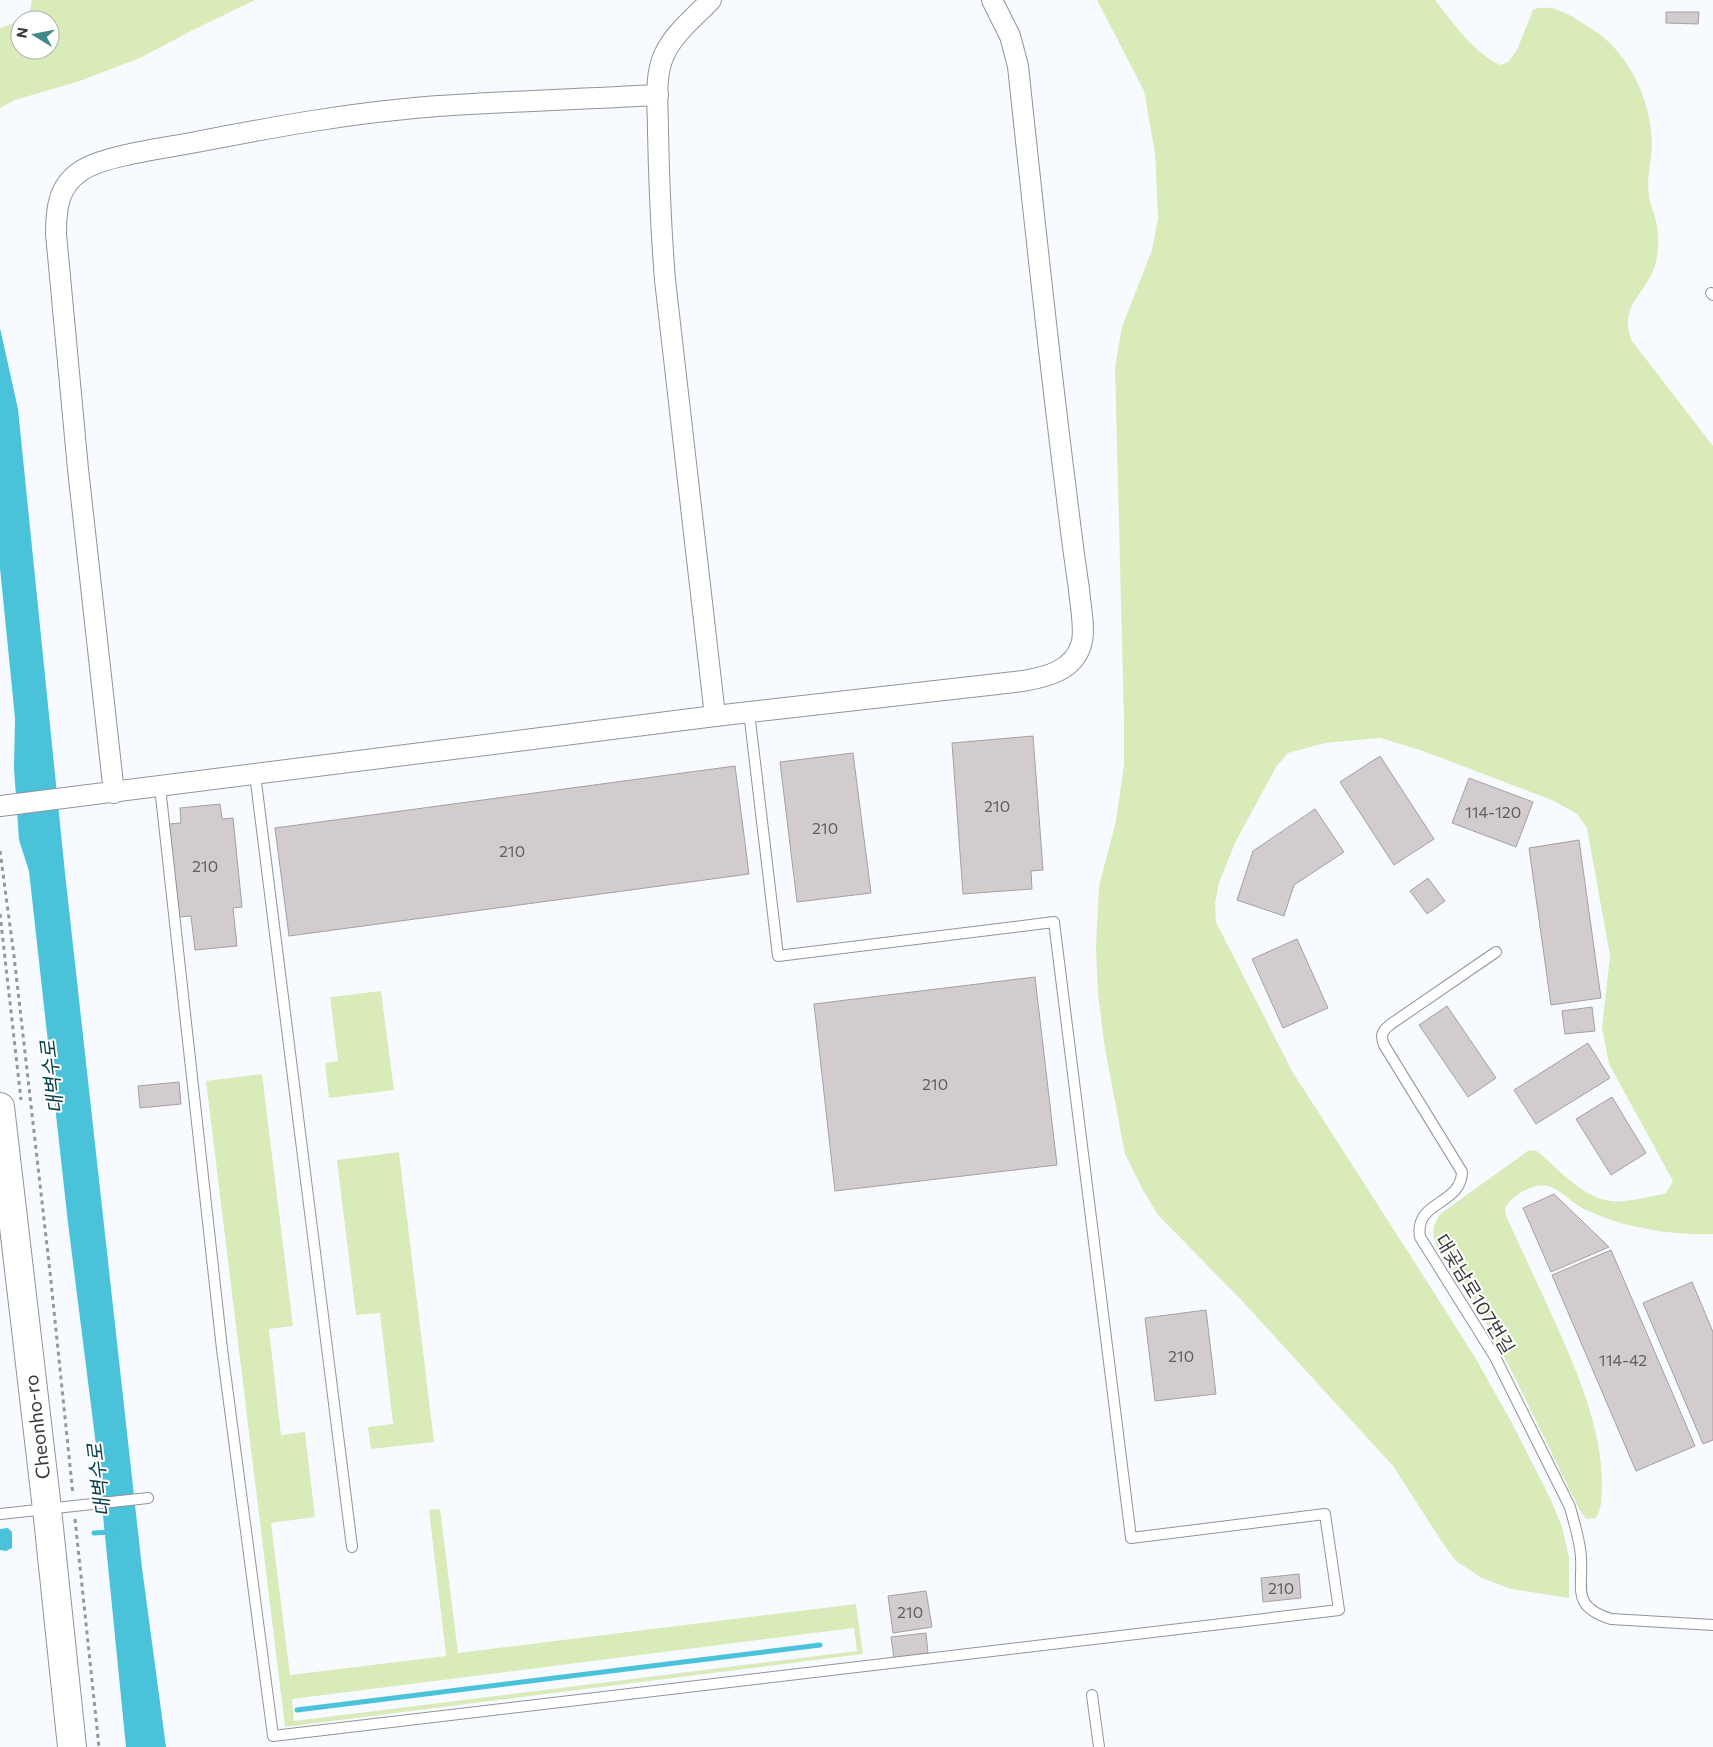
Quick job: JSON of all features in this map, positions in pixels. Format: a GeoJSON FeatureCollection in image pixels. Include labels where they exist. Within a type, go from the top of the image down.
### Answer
{"type":"FeatureCollection","features":[{"type":"Feature","properties":{"kind":"street"},"geometry":{"type":"LineString","coordinates":[[712,0],[681,31],[664,56],[658,95],[661,234],[665,280],[715,716]]}},
{"type":"Feature","properties":{"kind":"street"},"geometry":{"type":"LineString","coordinates":[[0,806],[715,716],[1023,681],[1044,677],[1057,672],[1068,664],[1077,654],[1082,644],[1080,602],[1056,410],[1018,66],[1010,36],[992,0]]}},
{"type":"Feature","properties":{"kind":"street"},"geometry":{"type":"LineString","coordinates":[[114,793],[79,478],[56,234],[58,204],[62,192],[70,179],[82,170],[116,158],[302,122],[438,106],[658,95]]}},
{"type":"Feature","properties":{"kind":"street","name":"Cheonho-ro"},"geometry":{"type":"LineString","coordinates":[[0,1107],[47,1509],[72,1747]]}},
{"type":"Feature","properties":{"kind":"lane"},"geometry":{"type":"LineString","coordinates":[[160,786],[222,1349],[273,1736],[1339,1610],[1325,1514],[1131,1538],[1054,922],[778,956],[749,712]]}},
{"type":"Feature","properties":{"kind":"lane"},"geometry":{"type":"LineString","coordinates":[[255,774],[352,1547]]}},
{"type":"Feature","properties":{"kind":"lane","name":"대곶남로107번길"},"geometry":{"type":"LineString","coordinates":[[1496,952],[1391,1024],[1383,1030],[1381,1037],[1384,1045],[1462,1172],[1462,1182],[1457,1190],[1427,1212],[1420,1220],[1418,1228],[1420,1236],[1495,1357],[1570,1507],[1581,1557],[1581,1596],[1589,1608],[1599,1615],[1611,1618],[1713,1625]]}},
{"type":"Feature","properties":{"kind":"lane"},"geometry":{"type":"LineString","coordinates":[[0,1514],[148,1498]]}},
{"type":"Feature","properties":{"kind":"lane"},"geometry":{"type":"LineString","coordinates":[[1092,1695],[1099,1747]]}},
{"type":"Feature","properties":{"kind":"path"},"geometry":{"type":"LineString","coordinates":[[0,850],[16,965],[77,1506],[99,1747]]}},
{"type":"Feature","properties":{"kind":"green space"},"geometry":{"type":"Polygon","coordinates":[[[32,0],[255,0],[140,58],[77,82],[15,100],[0,108],[0,28],[10,24],[10,60],[60,60],[60,10],[30,10],[32,0]]]}},
{"type":"Feature","properties":{"kind":"green space"},"geometry":{"type":"Polygon","coordinates":[[[1097,0],[1435,0],[1473,46],[1482,54],[1501,65],[1508,62],[1517,50],[1533,10],[1540,8],[1556,9],[1592,29],[1605,38],[1616,50],[1627,63],[1635,78],[1647,110],[1652,142],[1648,189],[1657,228],[1658,251],[1652,273],[1631,309],[1628,318],[1628,329],[1632,341],[1713,446],[1713,1234],[1664,1232],[1629,1225],[1582,1208],[1547,1186],[1535,1186],[1523,1191],[1512,1199],[1505,1208],[1506,1216],[1583,1388],[1595,1428],[1599,1448],[1602,1489],[1601,1504],[1596,1518],[1586,1519],[1579,1509],[1478,1307],[1437,1247],[1433,1234],[1435,1223],[1440,1214],[1529,1150],[1537,1151],[1587,1193],[1611,1201],[1635,1200],[1666,1193],[1673,1181],[1609,1064],[1602,1028],[1610,956],[1587,828],[1577,814],[1552,800],[1420,750],[1380,738],[1325,743],[1288,753],[1276,767],[1235,843],[1219,883],[1215,904],[1216,922],[1292,1071],[1476,1359],[1512,1423],[1551,1500],[1562,1527],[1569,1557],[1569,1598],[1511,1589],[1482,1578],[1456,1561],[1393,1466],[1244,1303],[1158,1215],[1125,1154],[1105,1049],[1098,993],[1096,947],[1099,886],[1116,821],[1124,764],[1115,367],[1122,327],[1152,250],[1158,218],[1155,153],[1144,91],[1097,0]]]}},
{"type":"Feature","properties":{"kind":"green space"},"geometry":{"type":"Polygon","coordinates":[[[381,991],[394,1090],[329,1098],[325,1063],[338,1061],[330,997],[381,991]]]}},
{"type":"Feature","properties":{"kind":"green space"},"geometry":{"type":"Polygon","coordinates":[[[262,1074],[293,1326],[269,1329],[281,1435],[305,1432],[315,1517],[271,1523],[290,1675],[446,1656],[429,1510],[440,1509],[458,1653],[856,1604],[863,1654],[285,1727],[206,1081],[262,1074]],[[854,1628],[292,1699],[294,1721],[857,1651],[854,1628]]]}},
{"type":"Feature","properties":{"kind":"green space"},"geometry":{"type":"Polygon","coordinates":[[[399,1152],[434,1442],[371,1449],[368,1427],[393,1424],[380,1313],[356,1315],[337,1160],[399,1152]]]}},
{"type":"Feature","properties":{"kind":"water","name":"대벽수로"},"geometry":{"type":"Polygon","coordinates":[[[0,328],[18,409],[65,873],[142,1568],[166,1747],[126,1747],[96,1445],[68,1223],[29,871],[19,840],[14,768],[15,718],[0,568],[0,328]]]}},
{"type":"Feature","properties":{"kind":"water"},"geometry":{"type":"Polygon","coordinates":[[[8,1528],[12,1532],[12,1548],[6,1551],[0,1550],[0,1529],[8,1528]]]}},
{"type":"Feature","properties":{"kind":"building"},"geometry":{"type":"Polygon","coordinates":[[[1666,12],[1699,12],[1698,24],[1666,23],[1666,12]]]}},
{"type":"Feature","properties":{"kind":"building"},"geometry":{"type":"Polygon","coordinates":[[[1033,736],[1043,870],[1031,871],[1032,889],[963,894],[952,743],[1033,736]]]}},
{"type":"Feature","properties":{"kind":"building"},"geometry":{"type":"Polygon","coordinates":[[[853,753],[871,893],[797,902],[780,762],[853,753]]]}},
{"type":"Feature","properties":{"kind":"building"},"geometry":{"type":"Polygon","coordinates":[[[1380,756],[1434,839],[1394,865],[1340,782],[1380,756]]]}},
{"type":"Feature","properties":{"kind":"building"},"geometry":{"type":"Polygon","coordinates":[[[735,766],[749,874],[289,936],[275,828],[735,766]]]}},
{"type":"Feature","properties":{"kind":"building"},"geometry":{"type":"Polygon","coordinates":[[[1469,778],[1533,802],[1516,847],[1452,823],[1469,778]]]}},
{"type":"Feature","properties":{"kind":"building"},"geometry":{"type":"Polygon","coordinates":[[[220,804],[222,819],[233,818],[242,907],[233,908],[237,946],[195,950],[191,916],[179,917],[169,824],[181,823],[180,808],[220,804]]]}},
{"type":"Feature","properties":{"kind":"building"},"geometry":{"type":"Polygon","coordinates":[[[1315,809],[1344,852],[1294,885],[1284,916],[1237,900],[1253,851],[1315,809]]]}},
{"type":"Feature","properties":{"kind":"building"},"geometry":{"type":"Polygon","coordinates":[[[1579,840],[1601,998],[1551,1005],[1529,848],[1579,840]]]}},
{"type":"Feature","properties":{"kind":"building"},"geometry":{"type":"Polygon","coordinates":[[[1428,878],[1445,901],[1427,914],[1410,891],[1428,878]]]}},
{"type":"Feature","properties":{"kind":"building"},"geometry":{"type":"Polygon","coordinates":[[[1297,939],[1328,1008],[1283,1028],[1252,959],[1297,939]]]}},
{"type":"Feature","properties":{"kind":"building"},"geometry":{"type":"Polygon","coordinates":[[[1035,977],[1057,1165],[835,1191],[814,1004],[1035,977]]]}},
{"type":"Feature","properties":{"kind":"building"},"geometry":{"type":"Polygon","coordinates":[[[1447,1006],[1496,1078],[1468,1097],[1419,1025],[1447,1006]]]}},
{"type":"Feature","properties":{"kind":"building"},"geometry":{"type":"Polygon","coordinates":[[[1592,1007],[1595,1031],[1565,1034],[1562,1011],[1592,1007]]]}},
{"type":"Feature","properties":{"kind":"building"},"geometry":{"type":"Polygon","coordinates":[[[1588,1043],[1610,1078],[1536,1124],[1514,1090],[1588,1043]]]}},
{"type":"Feature","properties":{"kind":"building"},"geometry":{"type":"Polygon","coordinates":[[[179,1082],[181,1104],[140,1108],[138,1086],[179,1082]]]}},
{"type":"Feature","properties":{"kind":"building"},"geometry":{"type":"Polygon","coordinates":[[[1612,1097],[1646,1153],[1611,1175],[1576,1119],[1612,1097]]]}},
{"type":"Feature","properties":{"kind":"building"},"geometry":{"type":"Polygon","coordinates":[[[1554,1194],[1609,1247],[1551,1272],[1523,1208],[1554,1194]]]}},
{"type":"Feature","properties":{"kind":"building"},"geometry":{"type":"Polygon","coordinates":[[[1611,1250],[1695,1446],[1636,1471],[1552,1275],[1611,1250]]]}},
{"type":"Feature","properties":{"kind":"building"},"geometry":{"type":"Polygon","coordinates":[[[1692,1282],[1713,1332],[1713,1440],[1703,1444],[1643,1303],[1692,1282]]]}},
{"type":"Feature","properties":{"kind":"building"},"geometry":{"type":"Polygon","coordinates":[[[1206,1310],[1216,1394],[1155,1401],[1145,1318],[1206,1310]]]}},
{"type":"Feature","properties":{"kind":"building"},"geometry":{"type":"Polygon","coordinates":[[[1299,1574],[1301,1598],[1263,1602],[1261,1578],[1299,1574]]]}},
{"type":"Feature","properties":{"kind":"building"},"geometry":{"type":"Polygon","coordinates":[[[926,1591],[932,1627],[893,1633],[888,1596],[926,1591]]]}},
{"type":"Feature","properties":{"kind":"building"},"geometry":{"type":"Polygon","coordinates":[[[926,1633],[928,1653],[894,1658],[891,1637],[926,1633]]]}},
{"type":"Feature","properties":{"kind":"waterway"},"geometry":{"type":"LineString","coordinates":[[94,1533],[111,1532]]}},
{"type":"Feature","properties":{"kind":"waterway"},"geometry":{"type":"LineString","coordinates":[[297,1710],[820,1645]]}}]}
